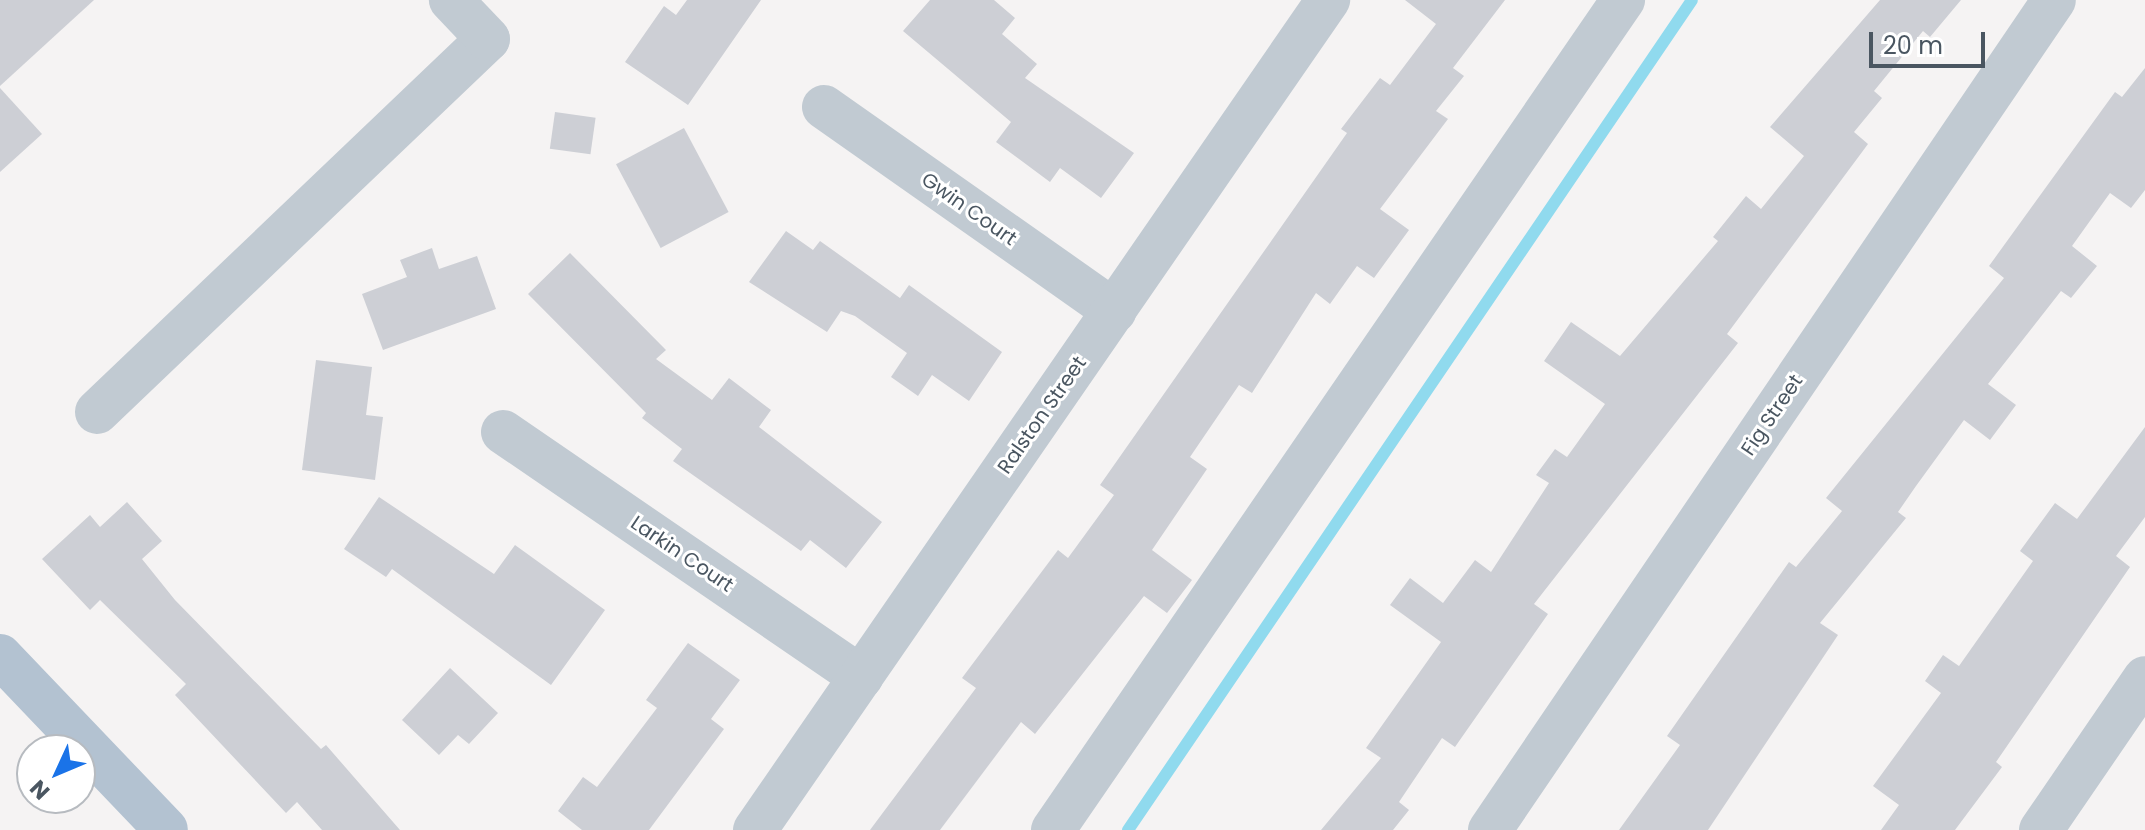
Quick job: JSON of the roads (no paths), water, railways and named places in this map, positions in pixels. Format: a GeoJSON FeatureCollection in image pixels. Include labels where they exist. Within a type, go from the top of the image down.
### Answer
{"type":"FeatureCollection","features":[{"type":"Feature","properties":{"kind":"main road"},"geometry":{"type":"LineString","coordinates":[[0,656],[166,830]]}},
{"type":"Feature","properties":{"kind":"street"},"geometry":{"type":"LineString","coordinates":[[97,412],[488,39],[451,0]]}},
{"type":"Feature","properties":{"kind":"street","name":"Ralston Street"},"geometry":{"type":"LineString","coordinates":[[755,830],[1328,0]]}},
{"type":"Feature","properties":{"kind":"street"},"geometry":{"type":"LineString","coordinates":[[1053,830],[1623,0]]}},
{"type":"Feature","properties":{"kind":"street","name":"Fig Street"},"geometry":{"type":"LineString","coordinates":[[1490,830],[2054,0]]}},
{"type":"Feature","properties":{"kind":"street","name":"Gwin Court"},"geometry":{"type":"LineString","coordinates":[[824,107],[1114,311]]}},
{"type":"Feature","properties":{"kind":"street","name":"Larkin Court"},"geometry":{"type":"LineString","coordinates":[[503,432],[861,677]]}},
{"type":"Feature","properties":{"kind":"street"},"geometry":{"type":"LineString","coordinates":[[2041,830],[2145,678]]}},
{"type":"Feature","properties":{"kind":"waterway"},"geometry":{"type":"LineString","coordinates":[[1128,830],[1692,0]]}}]}
